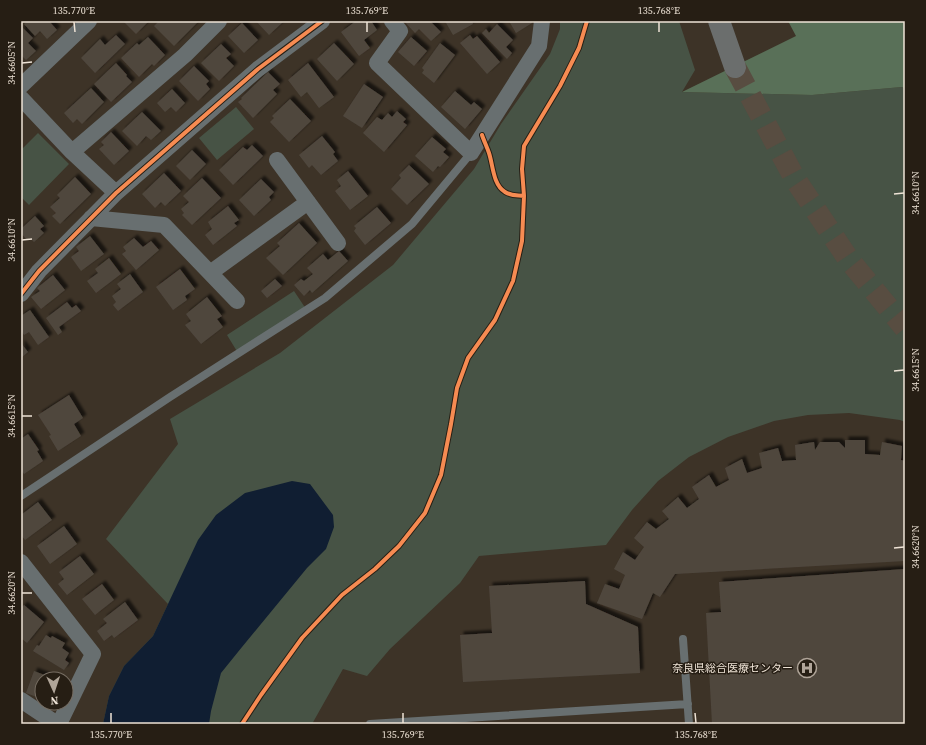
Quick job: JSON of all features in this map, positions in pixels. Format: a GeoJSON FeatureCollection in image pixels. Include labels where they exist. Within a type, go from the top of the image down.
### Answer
{"type":"FeatureCollection","features":[{"type":"Feature","properties":{"kind":"main road"},"geometry":{"type":"LineString","coordinates":[[719,21],[735,67]]}},
{"type":"Feature","properties":{"kind":"street"},"geometry":{"type":"LineString","coordinates":[[21,86],[89,21]]}},
{"type":"Feature","properties":{"kind":"street"},"geometry":{"type":"LineString","coordinates":[[72,152],[185,55],[220,21]]}},
{"type":"Feature","properties":{"kind":"street"},"geometry":{"type":"LineString","coordinates":[[21,294],[39,270],[116,193],[258,69],[322,21]]}},
{"type":"Feature","properties":{"kind":"street"},"geometry":{"type":"LineString","coordinates":[[392,21],[400,31],[378,62],[471,153],[539,46],[542,21]]}},
{"type":"Feature","properties":{"kind":"street"},"geometry":{"type":"LineString","coordinates":[[21,98],[72,152],[116,193]]}},
{"type":"Feature","properties":{"kind":"street"},"geometry":{"type":"LineString","coordinates":[[277,160],[338,243]]}},
{"type":"Feature","properties":{"kind":"street"},"geometry":{"type":"LineString","coordinates":[[210,273],[308,202]]}},
{"type":"Feature","properties":{"kind":"street"},"geometry":{"type":"LineString","coordinates":[[90,218],[164,225],[237,301]]}},
{"type":"Feature","properties":{"kind":"street"},"geometry":{"type":"LineString","coordinates":[[21,562],[93,654],[58,724],[21,700]]}},
{"type":"Feature","properties":{"kind":"lane"},"geometry":{"type":"LineString","coordinates":[[21,496],[170,397],[325,298],[412,224],[471,153]]}},
{"type":"Feature","properties":{"kind":"lane"},"geometry":{"type":"LineString","coordinates":[[683,639],[689,724]]}},
{"type":"Feature","properties":{"kind":"lane"},"geometry":{"type":"LineString","coordinates":[[370,724],[688,704]]}},
{"type":"Feature","properties":{"kind":"green space"},"geometry":{"type":"Polygon","coordinates":[[[560,21],[679,21],[695,70],[682,92],[812,95],[902,87],[905,89],[905,422],[849,413],[808,415],[774,421],[728,437],[689,457],[658,481],[632,510],[606,545],[479,556],[460,583],[390,649],[367,676],[343,669],[312,724],[103,724],[109,696],[124,666],[153,636],[168,604],[106,539],[178,444],[170,419],[280,353],[393,265],[474,169],[501,124],[550,54],[560,29],[560,21]]]}},
{"type":"Feature","properties":{"kind":"green space"},"geometry":{"type":"Polygon","coordinates":[[[788,21],[905,21],[905,89],[902,87],[812,95],[682,92],[796,36],[788,21]]]}},
{"type":"Feature","properties":{"kind":"green space"},"geometry":{"type":"Polygon","coordinates":[[[236,107],[254,129],[217,160],[199,138],[236,107]]]}},
{"type":"Feature","properties":{"kind":"green space"},"geometry":{"type":"Polygon","coordinates":[[[38,133],[69,164],[29,205],[21,197],[21,150],[38,133]]]}},
{"type":"Feature","properties":{"kind":"green space"},"geometry":{"type":"Polygon","coordinates":[[[294,291],[306,309],[238,353],[227,335],[294,291]]]}},
{"type":"Feature","properties":{"kind":"water"},"geometry":{"type":"Polygon","coordinates":[[[292,481],[310,484],[333,515],[334,527],[326,549],[307,568],[221,673],[209,724],[103,724],[109,696],[124,666],[153,636],[198,540],[216,515],[245,493],[292,481]]]}},
{"type":"Feature","properties":{"kind":"building"},"geometry":{"type":"Polygon","coordinates":[[[28,21],[49,21],[57,30],[47,39],[40,31],[35,36],[24,24],[28,21]]]}},
{"type":"Feature","properties":{"kind":"building"},"geometry":{"type":"Polygon","coordinates":[[[123,21],[149,21],[136,34],[123,21]]]}},
{"type":"Feature","properties":{"kind":"building"},"geometry":{"type":"Polygon","coordinates":[[[159,21],[199,21],[174,46],[154,26],[159,21]]]}},
{"type":"Feature","properties":{"kind":"building"},"geometry":{"type":"Polygon","coordinates":[[[256,21],[282,21],[283,22],[269,35],[256,21]]]}},
{"type":"Feature","properties":{"kind":"building"},"geometry":{"type":"Polygon","coordinates":[[[356,21],[371,21],[377,30],[364,40],[370,48],[359,56],[341,32],[356,21]]]}},
{"type":"Feature","properties":{"kind":"building"},"geometry":{"type":"Polygon","coordinates":[[[404,21],[430,21],[441,32],[431,41],[419,29],[415,33],[404,21]]]}},
{"type":"Feature","properties":{"kind":"building"},"geometry":{"type":"Polygon","coordinates":[[[445,21],[472,21],[473,24],[453,35],[445,21]]]}},
{"type":"Feature","properties":{"kind":"building"},"geometry":{"type":"Polygon","coordinates":[[[509,21],[531,21],[532,23],[516,33],[509,21]]]}},
{"type":"Feature","properties":{"kind":"building"},"geometry":{"type":"Polygon","coordinates":[[[242,23],[258,40],[244,53],[228,36],[242,23]]]}},
{"type":"Feature","properties":{"kind":"building"},"geometry":{"type":"Polygon","coordinates":[[[497,24],[513,40],[506,47],[512,53],[507,59],[482,33],[486,29],[489,33],[497,24]]]}},
{"type":"Feature","properties":{"kind":"building"},"geometry":{"type":"Polygon","coordinates":[[[22,27],[33,38],[28,43],[36,51],[26,60],[21,55],[22,27]]]}},
{"type":"Feature","properties":{"kind":"building"},"geometry":{"type":"Polygon","coordinates":[[[116,35],[125,44],[95,73],[81,58],[100,39],[105,45],[116,35]]]}},
{"type":"Feature","properties":{"kind":"building"},"geometry":{"type":"Polygon","coordinates":[[[470,35],[473,39],[477,36],[500,62],[487,74],[460,43],[470,35]]]}},
{"type":"Feature","properties":{"kind":"building"},"geometry":{"type":"Polygon","coordinates":[[[148,37],[165,55],[154,66],[152,64],[139,77],[121,58],[137,43],[139,45],[148,37]]]}},
{"type":"Feature","properties":{"kind":"building"},"geometry":{"type":"Polygon","coordinates":[[[411,37],[427,51],[414,66],[398,52],[411,37]]]}},
{"type":"Feature","properties":{"kind":"building"},"geometry":{"type":"Polygon","coordinates":[[[334,43],[354,64],[337,81],[317,59],[334,43]]]}},
{"type":"Feature","properties":{"kind":"building"},"geometry":{"type":"Polygon","coordinates":[[[440,43],[455,55],[434,83],[422,73],[424,70],[422,68],[440,43]]]}},
{"type":"Feature","properties":{"kind":"building"},"geometry":{"type":"Polygon","coordinates":[[[221,44],[231,54],[226,58],[234,66],[219,81],[201,63],[221,44]]]}},
{"type":"Feature","properties":{"kind":"building"},"geometry":{"type":"Polygon","coordinates":[[[116,63],[132,82],[111,102],[94,84],[116,63]]]}},
{"type":"Feature","properties":{"kind":"building"},"geometry":{"type":"Polygon","coordinates":[[[308,63],[334,97],[319,108],[307,92],[301,97],[288,80],[308,63]]]}},
{"type":"Feature","properties":{"kind":"building"},"geometry":{"type":"Polygon","coordinates":[[[194,66],[209,81],[206,84],[210,89],[198,101],[179,81],[194,66]]]}},
{"type":"Feature","properties":{"kind":"building"},"geometry":{"type":"Polygon","coordinates":[[[268,72],[280,84],[273,90],[277,94],[253,118],[238,102],[268,72]]]}},
{"type":"Feature","properties":{"kind":"building"},"geometry":{"type":"Polygon","coordinates":[[[364,84],[383,97],[362,128],[343,116],[364,84]]]}},
{"type":"Feature","properties":{"kind":"building"},"geometry":{"type":"Polygon","coordinates":[[[91,88],[104,102],[82,124],[77,119],[73,123],[64,113],[91,88]]]}},
{"type":"Feature","properties":{"kind":"building"},"geometry":{"type":"Polygon","coordinates":[[[172,89],[185,103],[176,112],[171,107],[165,112],[157,103],[172,89]]]}},
{"type":"Feature","properties":{"kind":"building"},"geometry":{"type":"Polygon","coordinates":[[[455,91],[471,105],[474,102],[482,109],[465,129],[441,107],[455,91]]]}},
{"type":"Feature","properties":{"kind":"building"},"geometry":{"type":"Polygon","coordinates":[[[290,99],[311,121],[289,142],[270,122],[274,118],[272,116],[290,99]]]}},
{"type":"Feature","properties":{"kind":"building"},"geometry":{"type":"Polygon","coordinates":[[[397,111],[406,119],[403,122],[407,125],[384,152],[363,133],[377,117],[382,120],[388,113],[392,117],[397,111]]]}},
{"type":"Feature","properties":{"kind":"building"},"geometry":{"type":"Polygon","coordinates":[[[142,112],[161,131],[151,140],[146,136],[137,146],[122,131],[142,112]]]}},
{"type":"Feature","properties":{"kind":"building"},"geometry":{"type":"Polygon","coordinates":[[[111,132],[129,151],[114,165],[99,149],[104,145],[101,142],[111,132]]]}},
{"type":"Feature","properties":{"kind":"building"},"geometry":{"type":"Polygon","coordinates":[[[322,136],[335,152],[333,154],[338,161],[321,175],[312,165],[309,168],[299,155],[322,136]]]}},
{"type":"Feature","properties":{"kind":"building"},"geometry":{"type":"Polygon","coordinates":[[[432,137],[446,149],[443,152],[449,157],[433,172],[415,156],[432,137]]]}},
{"type":"Feature","properties":{"kind":"building"},"geometry":{"type":"Polygon","coordinates":[[[252,145],[263,156],[233,185],[219,170],[243,147],[247,150],[252,145]]]}},
{"type":"Feature","properties":{"kind":"building"},"geometry":{"type":"Polygon","coordinates":[[[192,150],[206,164],[190,180],[176,166],[192,150]]]}},
{"type":"Feature","properties":{"kind":"building"},"geometry":{"type":"Polygon","coordinates":[[[409,165],[429,184],[407,205],[391,189],[401,178],[399,175],[409,165]]]}},
{"type":"Feature","properties":{"kind":"building"},"geometry":{"type":"Polygon","coordinates":[[[348,171],[368,196],[350,210],[335,191],[341,186],[337,180],[348,171]]]}},
{"type":"Feature","properties":{"kind":"building"},"geometry":{"type":"Polygon","coordinates":[[[164,173],[181,191],[165,206],[161,202],[155,208],[142,194],[164,173]]]}},
{"type":"Feature","properties":{"kind":"building"},"geometry":{"type":"Polygon","coordinates":[[[75,177],[91,194],[60,224],[52,216],[56,213],[50,207],[60,198],[57,195],[75,177]]]}},
{"type":"Feature","properties":{"kind":"building"},"geometry":{"type":"Polygon","coordinates":[[[202,178],[221,198],[192,225],[182,215],[184,213],[181,209],[189,202],[183,196],[202,178]]]}},
{"type":"Feature","properties":{"kind":"building"},"geometry":{"type":"Polygon","coordinates":[[[261,179],[274,192],[269,197],[271,200],[254,216],[239,200],[261,179]]]}},
{"type":"Feature","properties":{"kind":"building"},"geometry":{"type":"Polygon","coordinates":[[[228,206],[239,220],[234,223],[237,226],[213,245],[205,235],[212,229],[208,222],[228,206]]]}},
{"type":"Feature","properties":{"kind":"building"},"geometry":{"type":"Polygon","coordinates":[[[377,207],[391,223],[365,245],[354,231],[356,228],[354,226],[377,207]]]}},
{"type":"Feature","properties":{"kind":"building"},"geometry":{"type":"Polygon","coordinates":[[[35,216],[44,226],[40,229],[44,233],[34,242],[30,238],[27,240],[21,233],[21,229],[35,216]]]}},
{"type":"Feature","properties":{"kind":"building"},"geometry":{"type":"Polygon","coordinates":[[[299,223],[317,243],[283,275],[266,258],[280,246],[277,243],[299,223]]]}},
{"type":"Feature","properties":{"kind":"building"},"geometry":{"type":"Polygon","coordinates":[[[90,236],[104,254],[81,271],[71,257],[79,251],[76,247],[90,236]]]}},
{"type":"Feature","properties":{"kind":"building"},"geometry":{"type":"Polygon","coordinates":[[[134,238],[143,247],[151,241],[159,250],[136,270],[122,254],[126,251],[123,247],[134,238]]]}},
{"type":"Feature","properties":{"kind":"building"},"geometry":{"type":"Polygon","coordinates":[[[339,251],[348,261],[312,293],[310,290],[304,296],[294,285],[301,279],[304,281],[313,274],[307,268],[323,254],[328,260],[339,251]]]}},
{"type":"Feature","properties":{"kind":"building"},"geometry":{"type":"Polygon","coordinates":[[[109,258],[121,274],[96,293],[87,281],[98,273],[95,269],[109,258]]]}},
{"type":"Feature","properties":{"kind":"building"},"geometry":{"type":"Polygon","coordinates":[[[180,269],[195,289],[185,296],[187,300],[173,310],[156,287],[180,269]]]}},
{"type":"Feature","properties":{"kind":"building"},"geometry":{"type":"Polygon","coordinates":[[[130,274],[143,292],[118,311],[113,305],[116,302],[112,296],[121,289],[117,284],[130,274]]]}},
{"type":"Feature","properties":{"kind":"building"},"geometry":{"type":"Polygon","coordinates":[[[53,275],[65,290],[41,309],[31,297],[40,291],[37,288],[53,275]]]}},
{"type":"Feature","properties":{"kind":"building"},"geometry":{"type":"Polygon","coordinates":[[[275,279],[282,286],[267,298],[261,291],[275,279]]]}},
{"type":"Feature","properties":{"kind":"building"},"geometry":{"type":"Polygon","coordinates":[[[207,297],[222,316],[217,319],[223,327],[201,344],[185,325],[191,321],[186,314],[207,297]]]}},
{"type":"Feature","properties":{"kind":"building"},"geometry":{"type":"Polygon","coordinates":[[[67,302],[72,308],[76,305],[81,311],[59,327],[62,332],[58,335],[46,318],[67,302]]]}},
{"type":"Feature","properties":{"kind":"building"},"geometry":{"type":"Polygon","coordinates":[[[30,310],[49,337],[38,345],[29,332],[24,335],[21,330],[21,316],[30,310]]]}},
{"type":"Feature","properties":{"kind":"building"},"geometry":{"type":"Polygon","coordinates":[[[21,343],[28,352],[21,358],[21,343]]]}},
{"type":"Feature","properties":{"kind":"building"},"geometry":{"type":"Polygon","coordinates":[[[69,395],[83,418],[74,424],[81,436],[58,451],[49,436],[51,435],[38,415],[69,395]]]}},
{"type":"Feature","properties":{"kind":"building"},"geometry":{"type":"Polygon","coordinates":[[[28,434],[39,450],[37,451],[43,461],[24,474],[21,470],[21,439],[28,434]]]}},
{"type":"Feature","properties":{"kind":"building"},"geometry":{"type":"Polygon","coordinates":[[[845,440],[865,440],[865,454],[880,455],[882,442],[902,446],[901,460],[905,461],[905,561],[675,574],[660,597],[653,593],[642,619],[597,603],[605,584],[619,589],[625,575],[614,569],[623,552],[635,560],[644,547],[634,538],[647,522],[656,529],[669,519],[662,511],[678,497],[687,508],[699,499],[692,487],[709,475],[716,487],[729,480],[725,468],[742,459],[747,473],[762,468],[759,453],[778,448],[782,461],[796,460],[795,445],[814,442],[815,450],[820,442],[839,442],[845,448],[845,440]]]}},
{"type":"Feature","properties":{"kind":"building"},"geometry":{"type":"Polygon","coordinates":[[[38,502],[52,520],[25,540],[21,535],[21,515],[38,502]]]}},
{"type":"Feature","properties":{"kind":"building"},"geometry":{"type":"Polygon","coordinates":[[[64,526],[77,544],[50,564],[37,546],[64,526]]]}},
{"type":"Feature","properties":{"kind":"building"},"geometry":{"type":"Polygon","coordinates":[[[80,556],[94,574],[67,595],[58,584],[64,579],[59,572],[80,556]]]}},
{"type":"Feature","properties":{"kind":"building","name":"奈良県総合医療センター"},"geometry":{"type":"Polygon","coordinates":[[[905,569],[905,724],[712,724],[706,613],[721,612],[719,582],[905,569]]]}},
{"type":"Feature","properties":{"kind":"building"},"geometry":{"type":"Polygon","coordinates":[[[585,581],[586,604],[638,627],[640,673],[463,682],[460,635],[492,633],[489,586],[585,581]]]}},
{"type":"Feature","properties":{"kind":"building"},"geometry":{"type":"Polygon","coordinates":[[[102,584],[114,600],[95,615],[82,599],[102,584]]]}},
{"type":"Feature","properties":{"kind":"building"},"geometry":{"type":"Polygon","coordinates":[[[125,602],[138,620],[114,638],[112,635],[104,641],[97,631],[107,623],[103,619],[125,602]]]}},
{"type":"Feature","properties":{"kind":"building"},"geometry":{"type":"Polygon","coordinates":[[[24,605],[44,622],[27,643],[21,638],[21,608],[24,605]]]}},
{"type":"Feature","properties":{"kind":"building"},"geometry":{"type":"Polygon","coordinates":[[[46,635],[51,638],[52,636],[65,643],[62,648],[69,653],[65,660],[69,663],[64,670],[33,651],[37,645],[39,646],[46,635]]]}},
{"type":"Feature","properties":{"kind":"building"},"geometry":{"type":"Polygon","coordinates":[[[34,671],[34,696],[26,693],[34,671]]]}},
{"type":"Feature","properties":{"kind":"tunnel"},"geometry":{"type":"LineString","coordinates":[[735,67],[795,179],[849,260],[905,328]]}},
{"type":"Feature","properties":{"kind":"cycle path"},"geometry":{"type":"LineString","coordinates":[[21,294],[39,271],[116,193],[258,69],[322,21]]}},
{"type":"Feature","properties":{"kind":"cycle path"},"geometry":{"type":"LineString","coordinates":[[242,724],[302,638],[342,595],[375,569],[399,546],[425,513],[441,475],[457,388],[468,358],[495,320],[513,281],[522,241],[524,196],[522,169],[524,146],[560,86],[579,48],[587,21]]}},
{"type":"Feature","properties":{"kind":"cycle path"},"geometry":{"type":"LineString","coordinates":[[482,135],[498,185],[507,193],[524,196]]}},
{"type":"Feature","properties":{"kind":"place","name":"奈良県総合医療センター"},"geometry":{"type":"Point","coordinates":[807,668]}}]}
